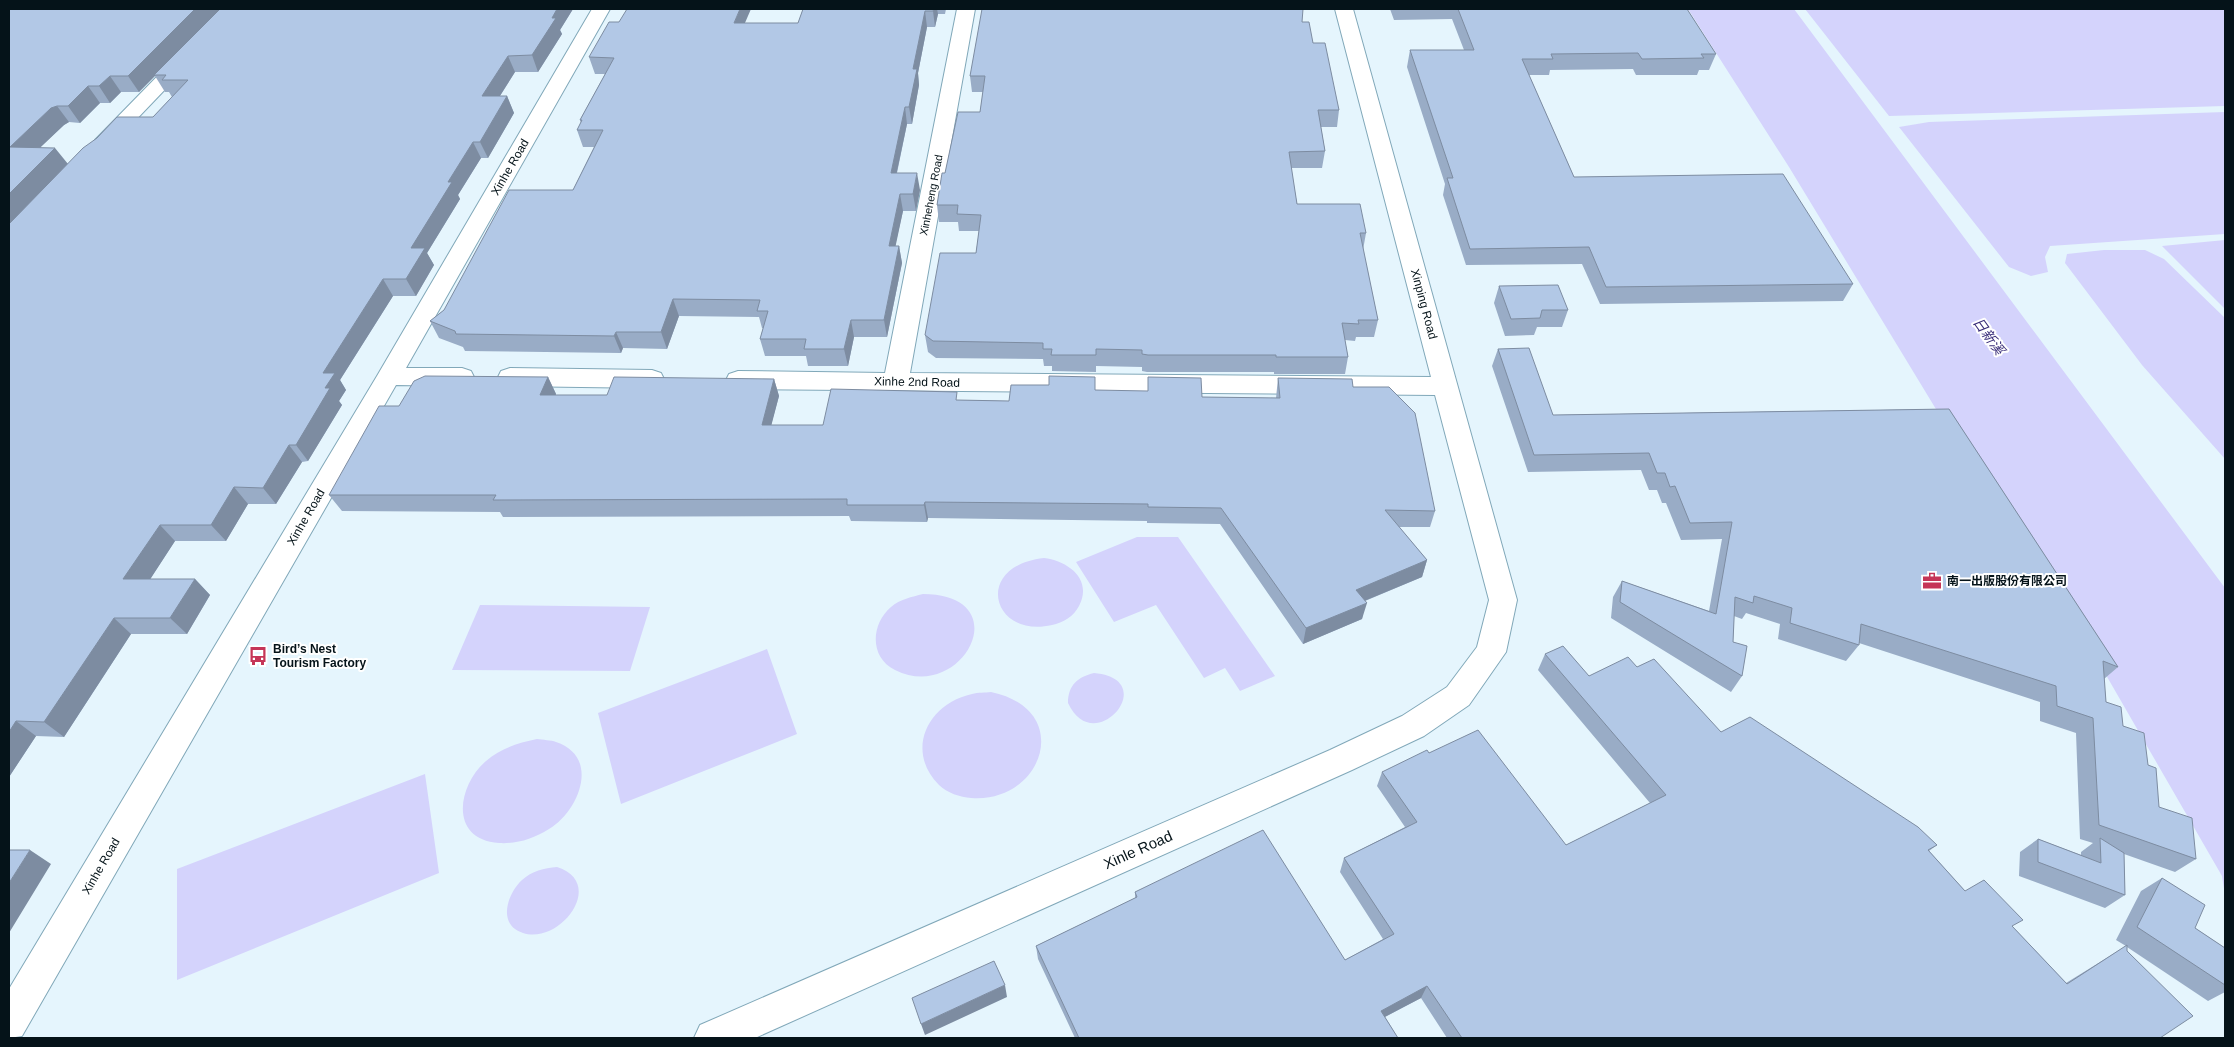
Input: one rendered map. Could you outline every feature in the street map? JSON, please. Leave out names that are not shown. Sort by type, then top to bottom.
[{"type":"street","points":[[90,155],[233,9]]},
{"type":"street","name":"Xinhe Road","points":[[9,1023],[389,376],[601,9]]},
{"type":"street","name":"Xinheheng Road","points":[[896,382],[966,9]]},
{"type":"street","name":"Xinping Road","points":[[1344,9],[1504,600]]},
{"type":"street","points":[[389,376],[677,379]]},
{"type":"street","name":"Xinhe 2nd Road","points":[[717,380],[1446,386]]},
{"type":"street","name":"Xinle Road","points":[[713,1038],[1341,760],[1413,726],[1458,696],[1490,652],[1504,600]]},
{"type":"water","name":"日新溪","points":[[1688,9],[1794,9],[2225,588],[2225,895],[2222,876],[2106,675],[1945,424],[1789,167]]},
{"type":"water","points":[[1805,9],[2225,9],[2225,106],[1889,116]]},
{"type":"water","points":[[2225,112],[2225,234],[2050,246],[2045,257],[2048,272],[2031,276],[2009,267],[1899,127],[1929,122]]},
{"type":"water","points":[[2225,240],[2225,309],[2162,246]]},
{"type":"water","points":[[2104,250],[2145,250],[2164,259],[2225,318],[2225,459],[2142,365],[2065,263],[2067,254]]},
{"type":"water","points":[[1137,537],[1178,537],[1275,676],[1240,691],[1225,668],[1204,678],[1156,605],[1114,622],[1076,562]]},
{"type":"water","points":[[1044,558],[1062,563],[1076,573],[1083,588],[1079,606],[1064,621],[1052,625],[1031,626],[1015,622],[1004,612],[999,600],[999,586],[1006,574],[1021,564]]},
{"type":"water","points":[[923,594],[952,599],[969,611],[974,627],[971,645],[959,661],[941,673],[919,677],[895,670],[887,664],[877,649],[876,640],[880,622],[884,614],[891,607],[902,600]]},
{"type":"water","points":[[480,605],[650,607],[630,671],[452,670]]},
{"type":"water","points":[[767,649],[797,734],[621,804],[598,713]]},
{"type":"water","points":[[1094,673],[1114,678],[1123,688],[1123,700],[1117,712],[1106,720],[1093,723],[1079,718],[1068,703],[1068,697],[1075,683],[1083,677]]},
{"type":"water","points":[[991,692],[1017,702],[1034,717],[1041,735],[1040,754],[1031,772],[1016,786],[996,796],[962,797],[939,785],[929,772],[923,758],[926,730],[933,718],[956,699],[974,693]]},
{"type":"water","points":[[537,739],[556,742],[570,749],[578,759],[581,771],[581,784],[576,798],[560,821],[537,836],[512,843],[483,840],[472,832],[465,822],[463,810],[464,797],[469,784],[476,772],[492,756],[523,742]]},
{"type":"water","points":[[425,774],[439,873],[177,980],[177,869]]},
{"type":"water","points":[[557,867],[571,875],[578,886],[578,898],[573,910],[563,922],[551,930],[537,934],[523,933],[515,929],[507,916],[512,893],[522,880],[534,872]]},
{"type":"building","points":[[9,9],[195,9],[128,76],[110,76],[99,86],[88,86],[68,106],[51,108],[10,147],[55,148],[9,194]]},
{"type":"building","points":[[220,9],[557,9],[552,18],[556,18],[532,55],[508,56],[482,96],[507,96],[480,142],[473,142],[448,182],[452,182],[411,248],[425,248],[406,279],[383,279],[323,373],[335,373],[325,388],[330,388],[296,445],[289,445],[263,488],[234,487],[211,525],[160,525],[123,579],[195,579],[170,618],[114,618],[44,722],[16,721],[9,732],[9,224],[83,148],[97,138],[117,117],[153,117],[188,80],[162,80],[166,75],[154,75]]},
{"type":"building","points":[[627,9],[740,9],[734,23],[798,23],[803,9],[934,9],[933,11],[925,11],[913,69],[917,69],[909,107],[905,107],[891,173],[917,173],[913,194],[900,194],[889,246],[899,246],[884,320],[851,320],[844,349],[804,349],[806,339],[760,339],[768,311],[757,311],[760,300],[673,299],[661,332],[616,332],[614,336],[456,334],[455,331],[430,321],[444,310],[509,190],[573,190],[603,130],[577,130],[582,120],[580,120],[614,58],[589,57],[609,22],[619,22]]},
{"type":"building","points":[[982,9],[1303,9],[1302,22],[1309,22],[1313,43],[1325,43],[1339,110],[1318,110],[1325,151],[1289,152],[1297,204],[1360,204],[1366,233],[1360,233],[1378,320],[1358,320],[1359,324],[1342,323],[1348,357],[1148,355],[1142,354],[1142,350],[1096,349],[1096,355],[1051,355],[1052,349],[1043,349],[1043,343],[933,341],[925,335],[940,253],[976,253],[981,215],[957,214],[958,205],[937,205],[942,173],[945,173],[958,112],[980,112],[985,76],[970,76]]},
{"type":"building","points":[[1458,9],[1687,9],[1716,54],[1701,54],[1704,58],[1642,59],[1638,53],[1551,54],[1553,59],[1522,59],[1574,177],[1783,174],[1853,284],[1606,287],[1589,247],[1470,249],[1447,178],[1453,178],[1410,50],[1474,50]]},
{"type":"building","points":[[1558,285],[1568,310],[1542,310],[1540,318],[1511,319],[1499,286]]},
{"type":"building","name":"南一出版股份有限公司","points":[[1529,348],[1553,415],[1949,409],[2118,667],[2103,661],[2106,702],[2121,707],[2123,726],[2144,733],[2148,765],[2156,768],[2159,807],[2192,818],[2196,859],[2099,825],[2093,718],[2057,706],[2056,686],[1861,624],[1859,645],[1790,623],[1792,608],[1754,596],[1753,603],[1735,597],[1733,642],[1747,646],[1742,676],[1620,602],[1622,581],[1716,614],[1732,522],[1690,523],[1675,486],[1670,487],[1665,473],[1657,473],[1649,453],[1534,455],[1498,349]]},
{"type":"building","points":[[425,376],[548,377],[540,395],[607,395],[614,377],[774,379],[762,425],[823,425],[831,389],[957,392],[956,400],[1009,401],[1011,385],[1049,385],[1049,376],[1095,377],[1095,390],[1148,391],[1148,377],[1201,378],[1202,397],[1280,398],[1278,378],[1352,379],[1353,387],[1389,387],[1415,413],[1435,511],[1385,510],[1427,560],[1356,590],[1367,603],[1306,628],[1221,508],[1148,507],[1148,504],[925,502],[924,505],[847,505],[847,499],[493,500],[496,495],[329,495],[379,406],[399,406],[414,381]]},
{"type":"building","points":[[1563,646],[1589,676],[1628,657],[1637,667],[1654,659],[1721,732],[1750,717],[1918,827],[1937,845],[1928,850],[1965,891],[1984,880],[2023,920],[2012,926],[2067,984],[2127,945],[2127,951],[2193,1016],[2160,1038],[1462,1038],[1427,986],[1381,1011],[1398,1038],[1079,1038],[1036,946],[1137,897],[1135,892],[1263,830],[1345,960],[1394,934],[1344,858],[1417,822],[1382,772],[1427,750],[1429,753],[1478,730],[1566,845],[1666,795],[1545,654]]},
{"type":"building","points":[[2100,838],[2124,853],[2125,895],[2038,862],[2038,839],[2101,863]]},
{"type":"building","points":[[9,850],[30,850],[9,883]]},
{"type":"building","points":[[2162,878],[2205,905],[2195,928],[2225,948],[2225,985],[2137,927]]},
{"type":"building","points":[[994,961],[1005,985],[921,1024],[912,998]]},
{"type":"place","name":"南一出版股份有限公司","points":[[1932,581]]},
{"type":"place","name":"Bird’s Nest Tourism Factory","points":[[258,656]]}]
